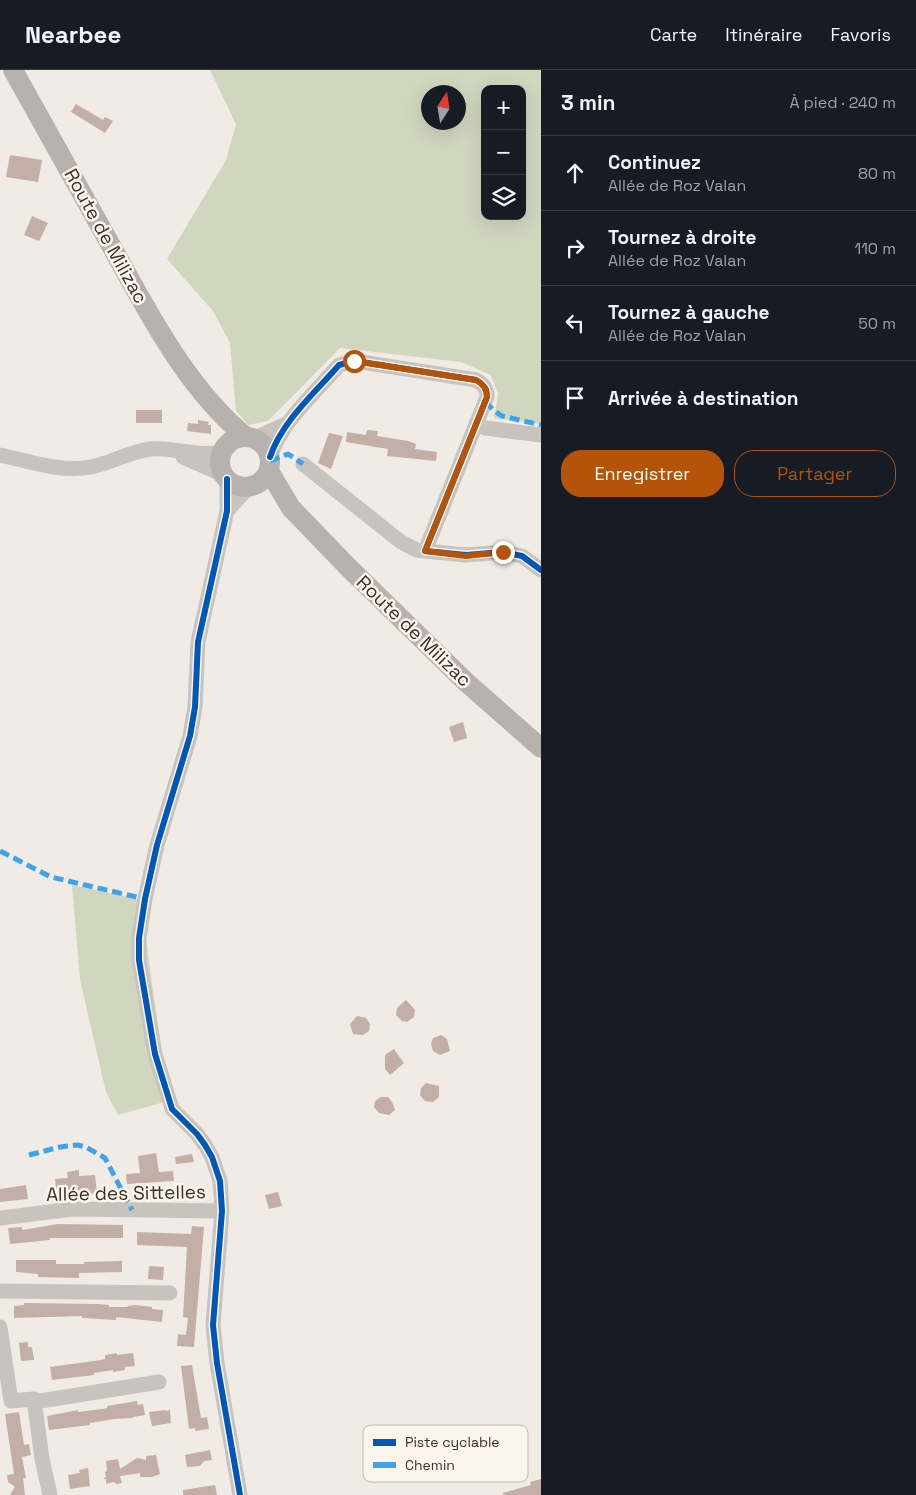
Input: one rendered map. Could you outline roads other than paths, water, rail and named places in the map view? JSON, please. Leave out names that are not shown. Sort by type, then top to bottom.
[{"type":"main road","name":"Route de Milizac","points":[[12,70],[162,335],[206,397],[232,425],[250,438]]},
{"type":"main road","name":"Route de Milizac","points":[[206,397],[220,428],[223,449]]},
{"type":"main road","points":[[250,438],[264,446],[261,475],[234,485],[225,477],[220,463],[223,449],[232,440],[250,438]]},
{"type":"main road","name":"Route de Milizac","points":[[261,475],[410,629],[466,682],[541,748]]},
{"type":"street","points":[[227,511],[261,475],[275,442],[288,423],[339,365],[354,361],[476,380],[483,384],[487,391],[487,397],[425,551]]},
{"type":"street","points":[[250,438],[288,423]]},
{"type":"street","points":[[476,423],[484,428],[541,435]]},
{"type":"street","points":[[0,455],[67,468],[91,467],[152,449],[200,454],[223,449]]},
{"type":"street","points":[[168,451],[225,477],[227,511],[198,642],[195,707],[190,736],[158,845],[145,899],[139,960],[156,1054],[172,1110],[197,1134],[212,1157],[220,1181],[222,1211],[213,1325],[218,1371],[240,1495]]},
{"type":"street","points":[[303,464],[401,542],[416,550],[466,556],[503,552],[522,556],[541,570]]},
{"type":"street","name":"Allée des Sittelles","points":[[0,1218],[73,1209],[222,1211]]},
{"type":"street","points":[[0,1291],[170,1293]]},
{"type":"street","points":[[0,1327],[5,1393],[11,1401],[34,1399],[42,1458],[50,1495]]},
{"type":"street","points":[[34,1402],[160,1382]]}]
